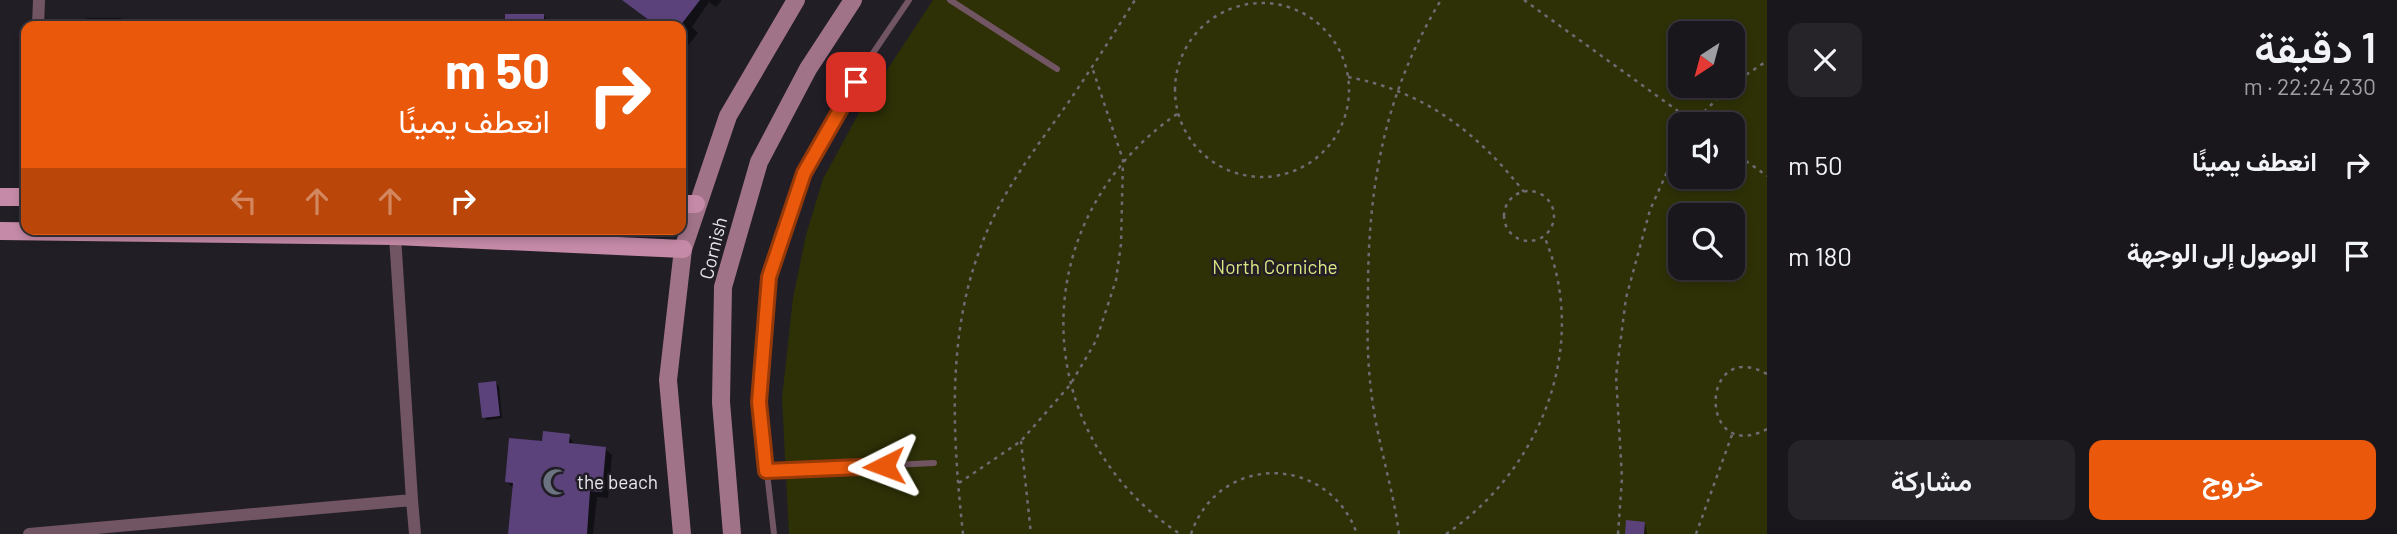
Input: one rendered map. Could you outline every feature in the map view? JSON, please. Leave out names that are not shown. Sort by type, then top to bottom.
[{"type":"main road","name":"Cornish","points":[[686,222],[688,204],[728,116],[796,0]]},
{"type":"main road","name":"Cornish","points":[[732,534],[721,402],[723,287],[759,162],[808,69],[853,0]]},
{"type":"main road","points":[[0,197],[21,197]]},
{"type":"main road","points":[[0,231],[21,231]]},
{"type":"main road","points":[[316,235],[683,249]]},
{"type":"main road","name":"Cornish","points":[[682,534],[668,380],[685,235]]},
{"type":"street","points":[[38,21],[39,0]]},
{"type":"street","points":[[395,236],[415,534]]},
{"type":"street","points":[[29,534],[412,500]]},
{"type":"lane","points":[[774,534],[759,402],[769,277],[804,173],[869,59],[909,0]]},
{"type":"lane","points":[[950,0],[1057,69]]},
{"type":"lane","points":[[766,471],[934,463]]},
{"type":"path","points":[[963,534],[958,484],[956,367],[967,289],[980,247],[1015,178],[1093,67],[1135,0]]},
{"type":"path","points":[[1399,534],[1372,400],[1366,258],[1382,141],[1414,47],[1441,0]]},
{"type":"path","points":[[1524,0],[1677,112]]},
{"type":"path","points":[[1272,3],[1301,12],[1314,20],[1336,43],[1348,78],[1347,111],[1332,144],[1315,160],[1282,175],[1247,175],[1214,162],[1192,141],[1177,114],[1178,67],[1191,39],[1213,18],[1241,5],[1272,3]]},
{"type":"path","points":[[1745,76],[1767,61]]},
{"type":"path","points":[[958,484],[1021,441],[1070,385],[1096,341],[1116,280],[1121,244],[1123,160],[1093,67]]},
{"type":"path","points":[[1348,78],[1399,91],[1445,114],[1473,135],[1498,159],[1524,192]]},
{"type":"path","points":[[1705,112],[1718,98]]},
{"type":"path","points":[[1177,114],[1149,134],[1123,160],[1086,216],[1069,265],[1062,325],[1070,385],[1088,433],[1106,463],[1140,503],[1180,534]]},
{"type":"path","points":[[1745,160],[1767,176]]},
{"type":"path","points":[[1618,534],[1622,478],[1616,376],[1626,298],[1650,210],[1668,170]]},
{"type":"path","points":[[1524,192],[1541,195],[1553,209],[1553,221],[1544,236],[1533,240],[1522,239],[1512,233],[1506,223],[1505,212],[1509,201],[1524,192]]},
{"type":"path","points":[[1446,534],[1473,515],[1508,478],[1528,449],[1549,402],[1560,351],[1561,317],[1556,274],[1544,236]]},
{"type":"path","points":[[1767,373],[1745,368],[1724,376],[1718,385],[1714,407],[1724,426],[1733,432],[1755,435],[1767,429]]},
{"type":"path","points":[[1696,534],[1733,432]]},
{"type":"path","points":[[1021,441],[1031,534]]},
{"type":"path","points":[[1191,534],[1203,509],[1221,491],[1243,478],[1276,473],[1301,477],[1324,488],[1342,505],[1357,534]]},
{"type":"green space","name":"North Corniche","points":[[933,0],[1767,0],[1767,534],[789,534],[782,398],[793,298],[806,235],[823,179],[860,111]]},
{"type":"building","points":[[622,0],[700,0],[684,21],[650,21]]},
{"type":"building","points":[[505,14],[544,14],[544,21],[505,21]]},
{"type":"building","points":[[496,381],[500,416],[482,418],[478,383]]},
{"type":"building","name":"the beach","points":[[543,431],[570,434],[569,443],[606,447],[602,492],[590,491],[587,534],[508,534],[513,483],[505,482],[509,438],[542,441]]},
{"type":"building","points":[[1626,520],[1645,522],[1644,534],[1625,534]]},
{"type":"place","name":"the beach","points":[[556,482]]},
{"type":"route","points":[[856,82],[804,173],[769,277],[759,402],[766,471],[884,466]]}]
